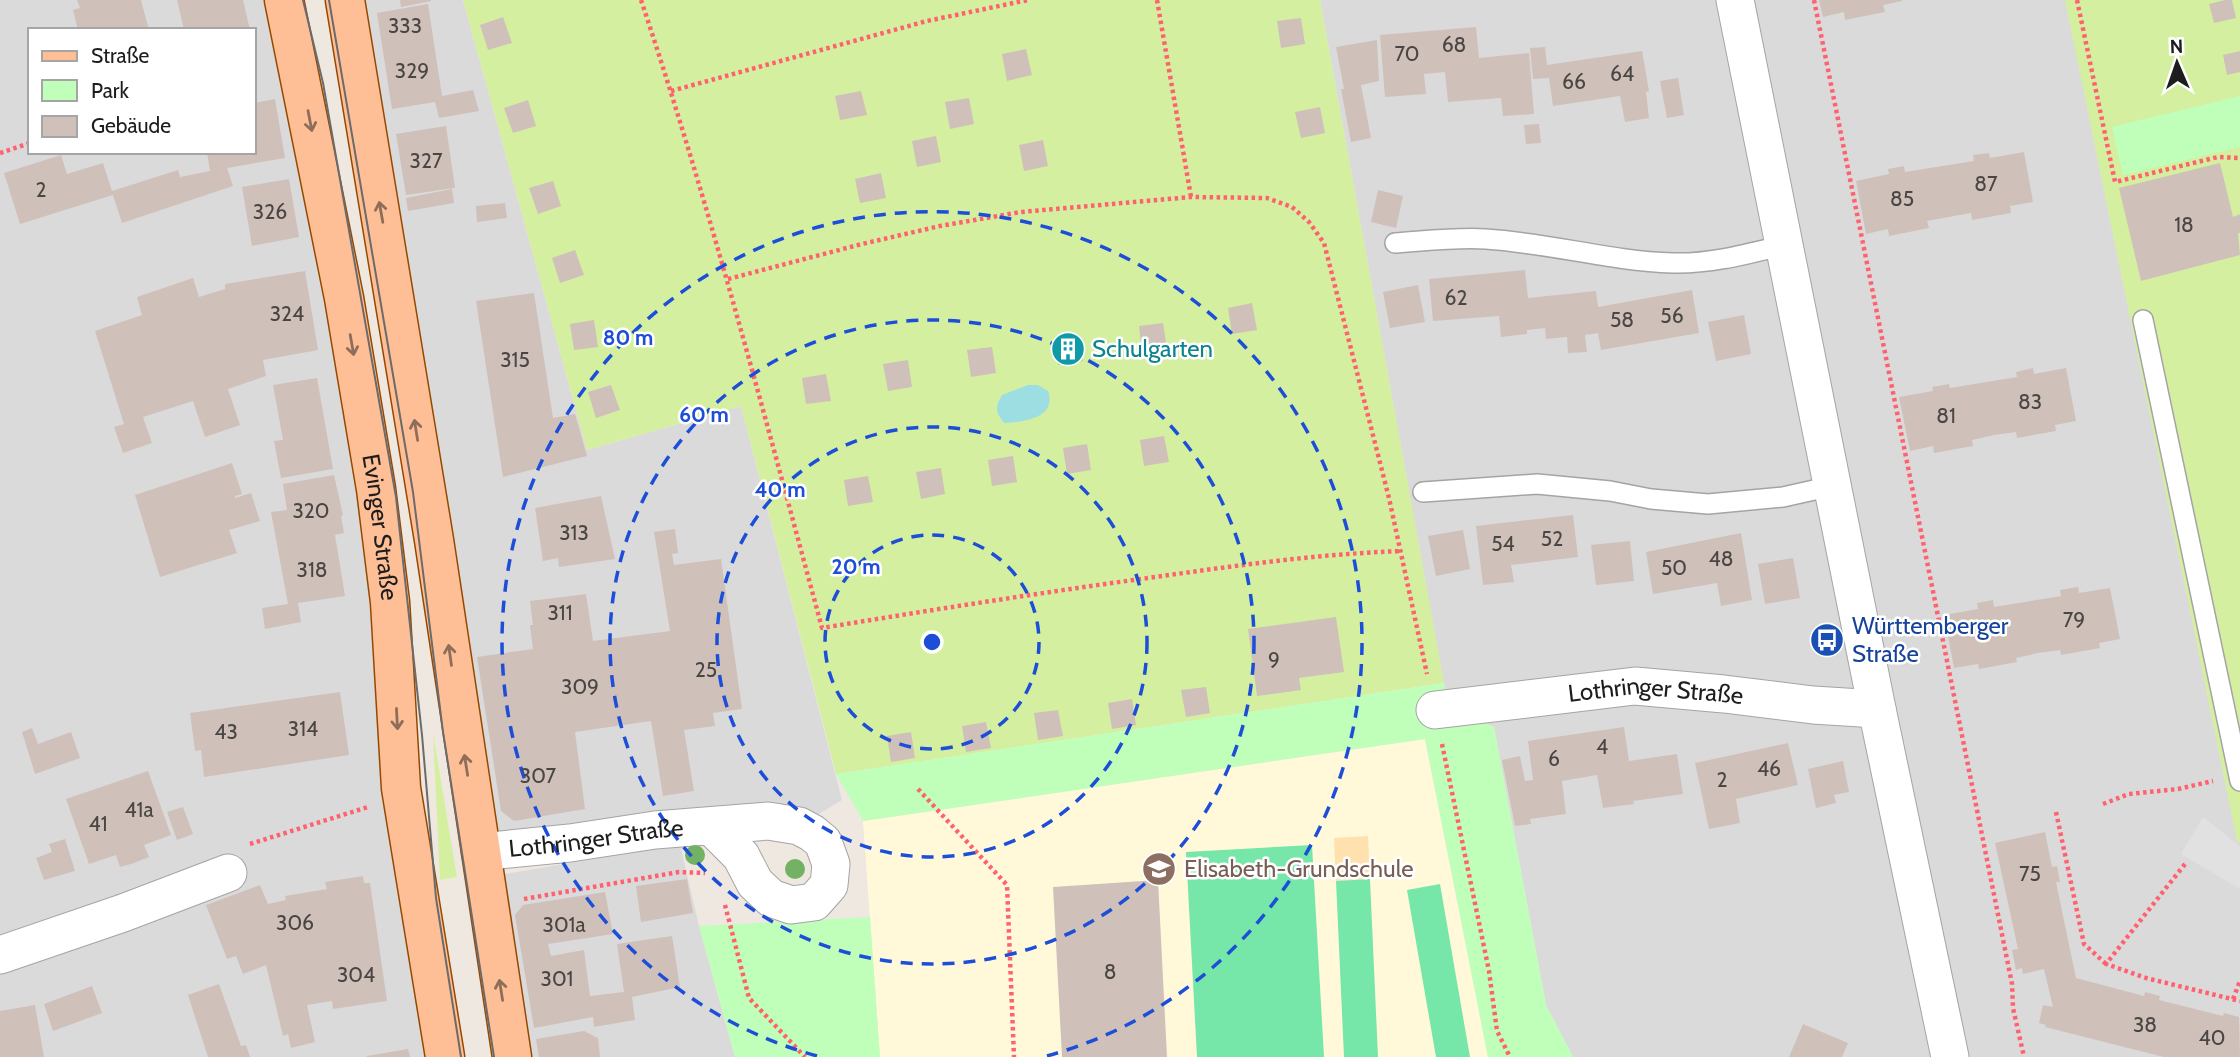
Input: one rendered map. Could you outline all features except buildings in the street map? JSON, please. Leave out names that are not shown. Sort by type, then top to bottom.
[{"type":"main road","name":"Evinger Straße","points":[[284,0],[344,298],[376,489],[390,602],[401,788],[445,1057]]},
{"type":"main road","name":"Evinger Straße","points":[[345,0],[432,526],[512,1057]]},
{"type":"street","points":[[1735,0],[1877,709],[1950,1057]]},
{"type":"street","name":"Lothringer Straße","points":[[1435,710],[1635,687],[1877,709]]},
{"type":"street","name":"Lothringer Straße","points":[[480,852],[570,843],[655,830],[712,827]]},
{"type":"street","points":[[0,955],[123,913],[228,873]]},
{"type":"lane","points":[[1395,243],[1484,239],[1674,263],[1721,260],[1784,245]]},
{"type":"lane","points":[[2143,320],[2239,781]]},
{"type":"lane","points":[[1423,492],[1537,484],[1709,504],[1783,496],[1832,486]]},
{"type":"path","points":[[641,0],[728,279],[822,628],[1008,598],[1276,560],[1338,553],[1402,551]]},
{"type":"path","points":[[671,91],[927,20],[1028,0]]},
{"type":"path","points":[[1157,0],[1191,197]]},
{"type":"path","points":[[1814,0],[1923,550],[1981,825],[2024,1057]]},
{"type":"path","points":[[2077,0],[2115,182],[2218,157],[2240,158]]},
{"type":"path","points":[[0,153],[28,144]]},
{"type":"path","points":[[728,279],[940,226],[1105,203],[1191,197],[1267,198],[1292,207],[1309,222],[1324,243],[1402,551],[1489,971],[1497,1031],[1510,1057]]},
{"type":"path","points":[[2102,804],[2129,794],[2178,789],[2209,781],[2239,781]]},
{"type":"path","points":[[918,789],[1007,886],[1014,1057]]},
{"type":"path","points":[[228,873],[251,843],[371,807]]},
{"type":"path","points":[[2056,812],[2084,944],[2106,964],[2146,978],[2240,1000]]},
{"type":"path","points":[[2106,964],[2185,864]]},
{"type":"path","points":[[519,900],[679,872],[705,873],[712,877]]},
{"type":"path","points":[[722,894],[749,998],[805,1057]]},
{"type":"path","points":[[2233,999],[2240,981]]},
{"type":"shaded area","points":[[0,0],[284,0],[445,1057],[0,1057]]},
{"type":"shaded area","points":[[345,0],[463,0],[587,450],[741,406],[842,800],[799,826],[480,852]]},
{"type":"shaded area","points":[[1320,0],[2240,0],[2240,1057],[1573,1057],[1546,1005],[1494,727],[1448,708]]},
{"type":"shaded area","name":"Elisabeth-Grundschule","points":[[1425,739],[1488,1057],[880,1057],[863,821]]},
{"type":"shaded area","points":[[2203,817],[2240,846],[2240,889],[2181,854]]},
{"type":"shaded area","points":[[680,844],[699,926],[735,1057],[520,1057],[493,876]]},
{"type":"green space","points":[[463,0],[1320,0],[1444,683],[836,774],[741,406],[587,450]]},
{"type":"green space","points":[[2065,0],[2240,0],[2240,843],[2237,841]]},
{"type":"green space","points":[[2240,96],[2240,147],[2123,175],[2112,127]]},
{"type":"green space","points":[[1444,683],[1448,708],[1494,727],[1546,1005],[1573,1057],[1488,1057],[1425,739],[863,821],[836,774]]},
{"type":"green space","points":[[433,733],[457,877],[440,880]]},
{"type":"green space","points":[[1312,845],[1324,1057],[1197,1057],[1186,852]]},
{"type":"green space","points":[[1370,879],[1378,1057],[1344,1057],[1336,881]]},
{"type":"green space","points":[[1440,884],[1470,1057],[1436,1057],[1407,890]]},
{"type":"green space","points":[[870,917],[880,1057],[735,1057],[699,926]]},
{"type":"sand","points":[[1368,836],[1370,879],[1336,881],[1334,838]]},
{"type":"water","points":[[1028,385],[1038,385],[1048,391],[1048,407],[1043,413],[1029,420],[1004,423],[997,409],[1002,395]]},
{"type":"tram line","points":[[303,0],[323,83],[396,497],[422,735],[436,898],[461,1057]]},
{"type":"tram line","points":[[329,0],[413,492],[443,732],[494,1057]]},
{"type":"place","name":"Schulgarten","points":[[1068,349]]},
{"type":"place","name":"Württemberger Straße","points":[[1827,640]]},
{"type":"place","name":"Elisabeth-Grundschule","points":[[1159,869]]}]
